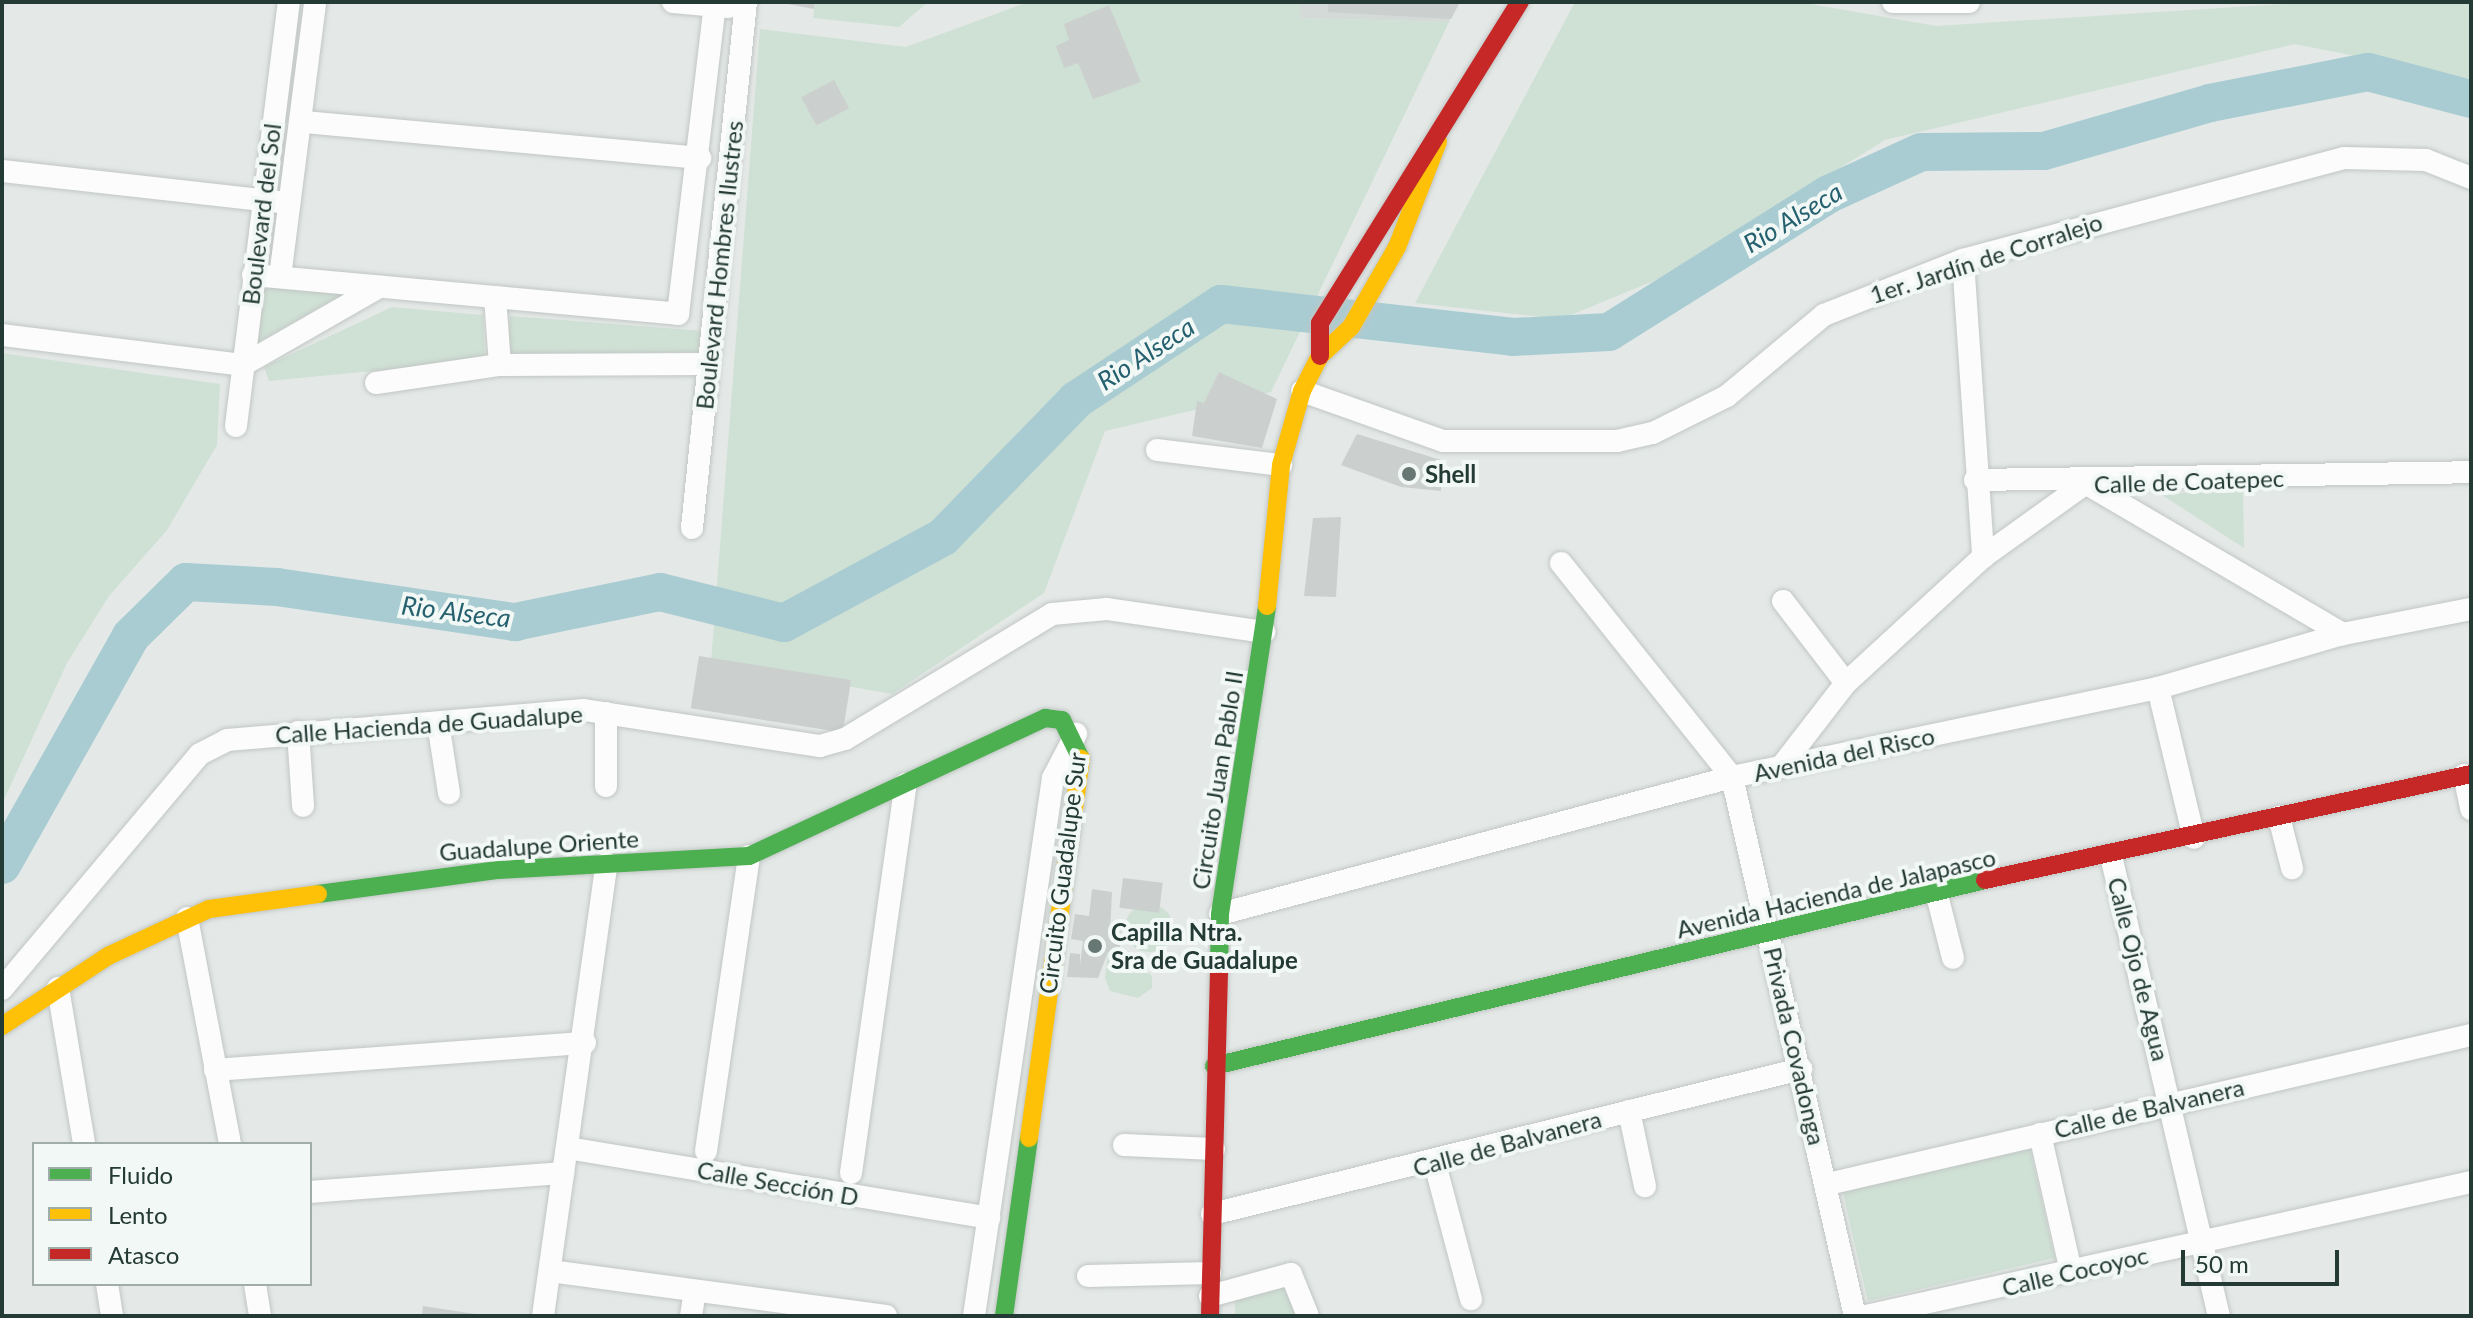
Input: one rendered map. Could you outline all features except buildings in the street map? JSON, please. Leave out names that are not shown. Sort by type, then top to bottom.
[{"type":"street","name":"Boulevard del Sol","points":[[236,426],[261,199],[289,2]]},
{"type":"street","name":"Boulevard del Sol","points":[[280,277],[289,203],[304,122],[315,2]]},
{"type":"street","points":[[673,2],[746,6]]},
{"type":"street","name":"Circuito Juan Pablo II","points":[[1210,1306],[1220,914],[1264,632],[1281,465],[1302,391],[1320,356],[1351,327],[1397,247],[1438,142],[1520,2]]},
{"type":"street","points":[[1893,2],[1960,3]]},
{"type":"street","name":"Boulevard Hombres Ilustres","points":[[495,297],[678,314],[700,158],[715,4]]},
{"type":"street","name":"Boulevard Hombres Ilustres","points":[[692,528],[746,6]]},
{"type":"street","points":[[304,122],[700,158]]},
{"type":"street","name":"Circuito Juan Pablo II","points":[[1320,356],[1320,323],[1405,178],[1438,142]]},
{"type":"street","name":"1er. Jardín de Corralejo","points":[[1302,391],[1443,441],[1617,441],[1653,433],[1727,396],[1824,315],[1963,260],[2344,158],[2426,160],[2471,178]]},
{"type":"street","points":[[2,171],[289,203]]},
{"type":"street","points":[[1963,260],[1975,480],[1983,557]]},
{"type":"street","points":[[253,275],[495,297],[500,365]]},
{"type":"street","points":[[2,335],[243,365],[379,287]]},
{"type":"street","points":[[376,383],[500,365],[709,364]]},
{"type":"street","points":[[1157,450],[1281,465]]},
{"type":"street","name":"Calle de Coatepec","points":[[1781,767],[1846,683],[1983,557],[2086,483],[2471,472]]},
{"type":"street","points":[[1975,480],[2086,483],[2343,634]]},
{"type":"street","points":[[1561,563],[1732,777]]},
{"type":"street","points":[[1783,601],[1846,683]]},
{"type":"street","name":"Calle Hacienda de Guadalupe","points":[[2,989],[200,754],[227,740],[298,732],[606,713],[833,745],[1052,614],[1107,609],[1264,632]]},
{"type":"street","name":"Avenida del Risco","points":[[1220,914],[1732,777],[2158,688],[2343,634],[2471,609]]},
{"type":"street","points":[[2158,688],[2194,838]]},
{"type":"street","points":[[606,713],[606,786]]},
{"type":"street","name":"Guadalupe Oriente","points":[[2,1026],[58,988],[187,918],[309,891],[607,863],[749,856],[1045,718],[1062,720],[1076,734]]},
{"type":"street","points":[[438,723],[449,793]]},
{"type":"street","points":[[298,732],[303,806]]},
{"type":"street","name":"Circuito Guadalupe Sur","points":[[974,1316],[1053,778],[1076,734]]},
{"type":"street","name":"Circuito Guadalupe Sur","points":[[1004,1316],[1082,754],[1076,734]]},
{"type":"street","points":[[2468,775],[2471,809]]},
{"type":"street","name":"Avenida Hacienda de Jalapasco","points":[[1214,1066],[1936,891],[2194,838],[2468,775]]},
{"type":"street","name":"Privada Covadonga","points":[[1732,777],[1828,1184],[1855,1316]]},
{"type":"street","name":"Calle Sección D","points":[[851,1173],[906,784]]},
{"type":"street","points":[[2279,817],[2292,868]]},
{"type":"street","name":"Calle Sección D","points":[[706,1151],[749,856]]},
{"type":"street","name":"Calle Ojo de Agua","points":[[2111,856],[2172,1102],[2219,1316]]},
{"type":"street","points":[[543,1316],[585,1043],[607,863]]},
{"type":"street","points":[[1936,891],[1953,958]]},
{"type":"street","points":[[187,918],[230,1142]]},
{"type":"street","points":[[58,988],[84,1142]]},
{"type":"street","name":"Calle de Balvanera","points":[[1828,1184],[2471,1035]]},
{"type":"street","points":[[215,1070],[585,1043]]},
{"type":"street","points":[[1011,1069],[1038,1071]]},
{"type":"street","name":"Calle de Balvanera","points":[[1212,1214],[1435,1164],[1629,1111],[1801,1069]]},
{"type":"street","points":[[1629,1111],[1645,1186]]},
{"type":"street","points":[[2040,1134],[2071,1272]]},
{"type":"street","points":[[1124,1145],[1214,1149]]},
{"type":"street","name":"Calle Sección D","points":[[567,1148],[989,1218]]},
{"type":"street","points":[[1435,1164],[1471,1299]]},
{"type":"street","points":[[312,1192],[563,1173]]},
{"type":"street","name":"Calle Cocoyoc","points":[[1866,1316],[2471,1182]]},
{"type":"street","points":[[550,1271],[836,1313],[886,1316]]},
{"type":"street","points":[[1088,1276],[1210,1273]]},
{"type":"street","points":[[1210,1306],[1291,1274],[1308,1316]]},
{"type":"street","points":[[107,1286],[112,1316]]},
{"type":"street","points":[[255,1286],[260,1316]]},
{"type":"street","points":[[691,1316],[695,1292]]},
{"type":"shaded area","points":[[1300,2],[1458,2],[1449,22],[1300,18]]},
{"type":"green space","points":[[815,2],[928,2],[899,27],[813,18]]},
{"type":"green space","points":[[1028,2],[1300,2],[1300,18],[1449,22],[1271,392],[1105,431],[1044,593],[892,694],[711,662],[760,29],[906,47]]},
{"type":"green space","points":[[1575,2],[1799,2],[1936,26],[2314,2],[2471,2],[2471,79],[2295,44],[1885,140],[1668,275],[1561,319],[1415,303]]},
{"type":"green space","points":[[263,287],[347,292],[258,342]]},
{"type":"green space","points":[[392,307],[483,315],[485,360],[269,381],[264,367]]},
{"type":"green space","points":[[510,316],[703,331],[700,352],[508,354]]},
{"type":"green space","points":[[2,353],[220,384],[217,445],[167,530],[109,596],[67,663],[2,804]]},
{"type":"green space","points":[[2243,488],[2244,548],[2162,495]]},
{"type":"green space","points":[[1149,904],[1166,911],[1173,928],[1166,945],[1149,952],[1132,945],[1125,928],[1132,911]]},
{"type":"green space","points":[[1112,921],[1123,922],[1117,961],[1132,957],[1152,976],[1152,988],[1138,998],[1110,991],[1105,978]]},
{"type":"green space","points":[[2028,1141],[2055,1258],[1868,1301],[1841,1184]]},
{"type":"green space","points":[[1295,1279],[1304,1316],[1235,1316],[1235,1293]]},
{"type":"waterway","name":"Rio Alseca","points":[[2,865],[131,636],[186,582],[277,587],[515,622],[660,592],[784,623],[943,537],[1076,400],[1221,304],[1513,337],[1609,332],[1829,194],[1921,152],[2044,151],[2210,103],[2368,72],[2471,99]]},
{"type":"traffic: fast","points":[[1219,971],[1220,914],[1267,606]]},
{"type":"traffic: fast","points":[[318,894],[498,870],[749,856],[1045,718],[1062,720],[1081,759]]},
{"type":"traffic: fast","points":[[1214,1066],[1985,880]]},
{"type":"traffic: fast","points":[[1004,1316],[1029,1138]]},
{"type":"traffic: slow","points":[[1267,606],[1281,465],[1302,391],[1320,356],[1351,327],[1397,247],[1438,142]]},
{"type":"traffic: slow","points":[[1029,1138],[1081,759]]},
{"type":"traffic: slow","points":[[2,1026],[108,956],[209,909],[318,894]]},
{"type":"traffic: jam","points":[[1320,356],[1320,323],[1520,2]]},
{"type":"traffic: jam","points":[[1985,880],[2471,774]]},
{"type":"traffic: jam","points":[[1210,1316],[1219,971]]},
{"type":"place","name":"Shell","points":[[1409,474]]},
{"type":"place","name":"Capilla Ntra. Sra de Guadalupe","points":[[1095,946]]}]
